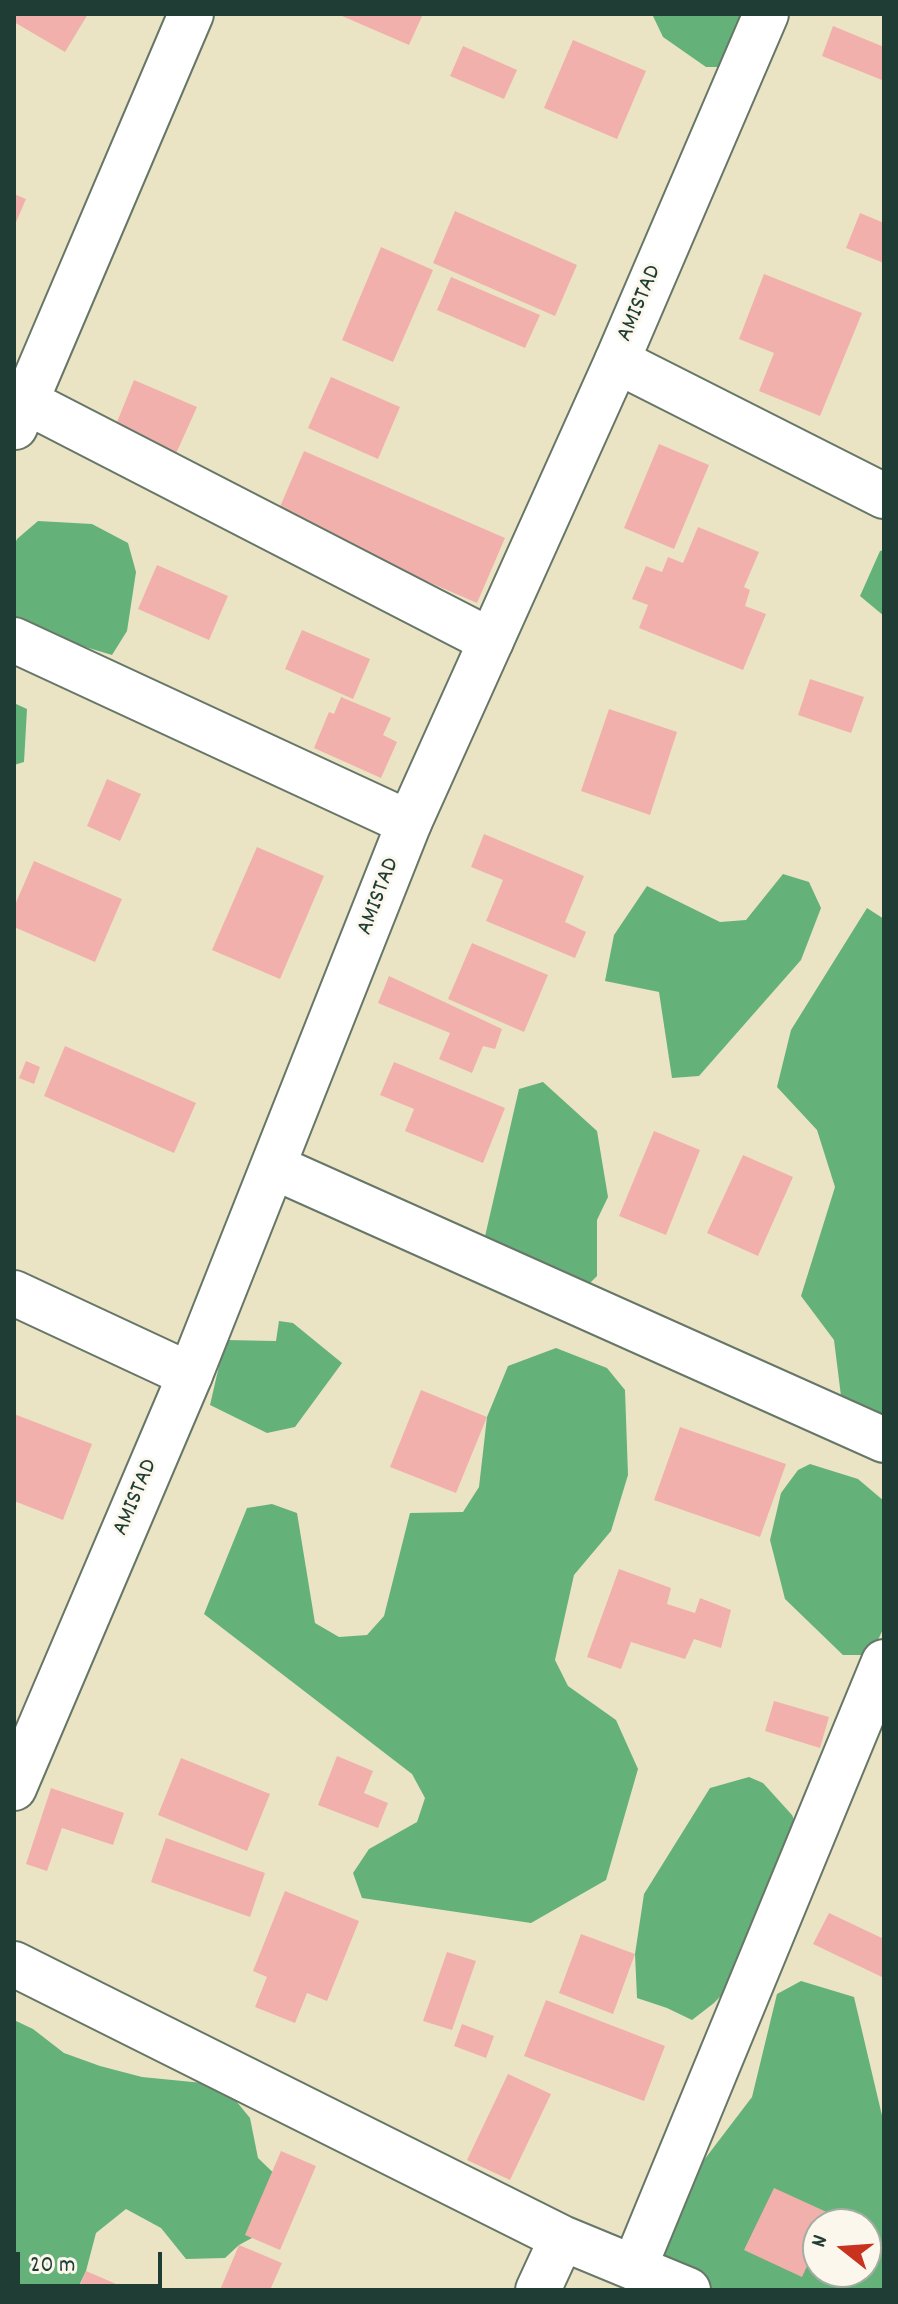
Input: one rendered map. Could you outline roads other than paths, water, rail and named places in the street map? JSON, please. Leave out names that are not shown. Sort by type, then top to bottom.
[{"type":"street","points":[[191,14],[20,416],[491,641]]},
{"type":"street","name":"AMISTAD","points":[[14,1788],[190,1375],[409,823],[617,361],[766,14]]},
{"type":"street","points":[[617,361],[884,496]]},
{"type":"street","points":[[14,640],[409,823]]},
{"type":"street","points":[[274,1167],[884,1440]]},
{"type":"street","points":[[14,1293],[190,1375]]},
{"type":"street","points":[[634,2268],[884,1662]]},
{"type":"street","points":[[14,1964],[562,2238],[688,2290]]},
{"type":"street","points":[[538,2290],[562,2238]]}]
